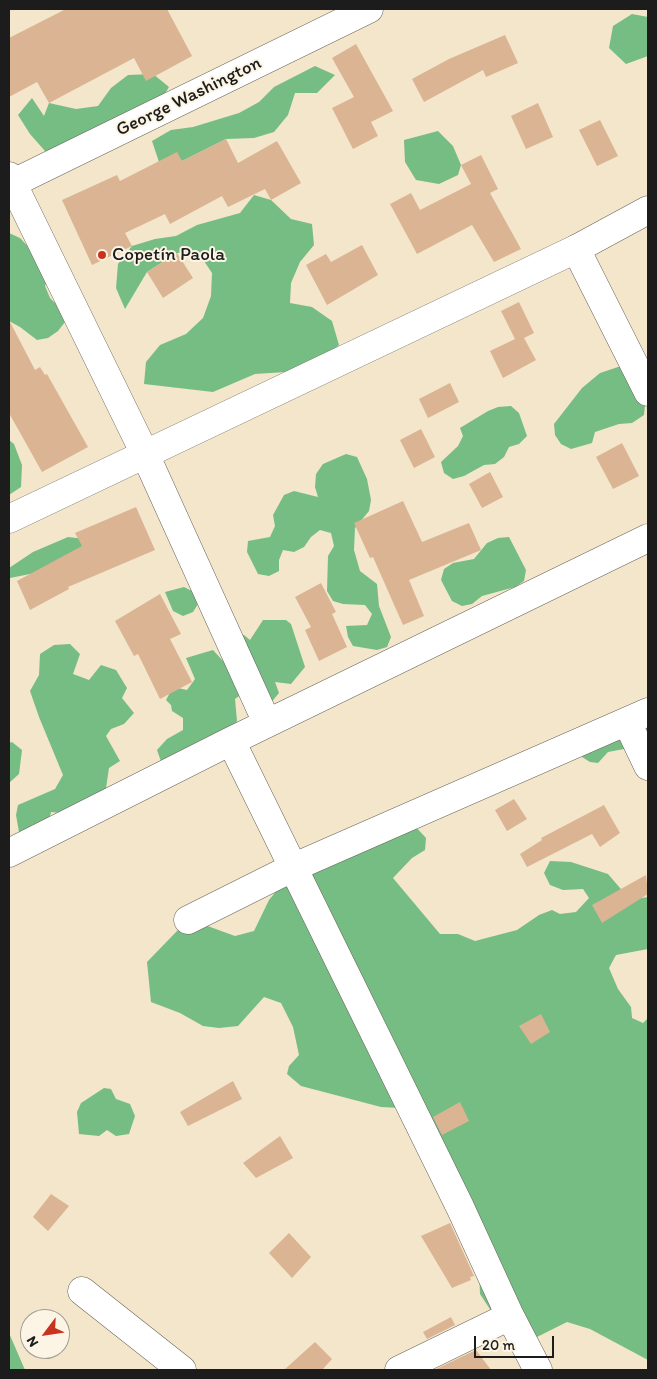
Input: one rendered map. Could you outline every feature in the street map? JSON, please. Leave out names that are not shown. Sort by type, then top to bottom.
[{"type":"street","name":"George Washington","points":[[10,181],[369,9]]},
{"type":"street","points":[[10,181],[145,454],[267,723]]},
{"type":"street","points":[[9,520],[576,250],[648,210]]},
{"type":"street","points":[[576,250],[648,392]]},
{"type":"street","points":[[9,853],[230,741],[648,538]]},
{"type":"street","points":[[188,920],[292,868],[638,717],[648,766]]},
{"type":"street","points":[[230,741],[460,1207],[510,1316],[538,1370]]},
{"type":"street","points":[[82,1291],[182,1370]]},
{"type":"street","points":[[399,1370],[510,1316]]},
{"type":"green space","points":[[632,14],[648,17],[648,56],[626,64],[609,48],[613,26]]},
{"type":"green space","points":[[315,66],[335,75],[317,93],[295,93],[288,115],[274,132],[254,138],[226,139],[180,162],[159,162],[152,141],[171,130],[193,127],[239,113],[259,102],[274,87]]},
{"type":"green space","points":[[153,74],[169,87],[158,105],[67,158],[45,151],[30,134],[18,115],[32,98],[44,116],[49,103],[76,109],[98,106],[111,88],[128,75]]},
{"type":"green space","points":[[438,131],[453,146],[461,165],[458,175],[439,184],[416,180],[405,162],[404,140]]},
{"type":"green space","points":[[254,195],[271,200],[291,219],[312,224],[314,245],[300,262],[291,283],[290,303],[312,307],[332,321],[339,345],[322,360],[301,371],[255,374],[213,392],[144,384],[146,362],[160,345],[186,334],[203,318],[211,296],[212,273],[198,252],[177,253],[147,272],[125,309],[116,288],[118,264],[132,246],[155,239],[176,236],[197,225],[240,213]]},
{"type":"green space","points":[[9,233],[20,238],[36,255],[49,275],[45,286],[50,298],[58,306],[69,309],[65,322],[58,331],[48,338],[37,340],[9,321]]},
{"type":"green space","points":[[630,363],[645,405],[644,415],[632,423],[619,424],[595,432],[592,443],[571,449],[561,444],[555,435],[554,424],[582,388],[600,373]]},
{"type":"green space","points":[[511,406],[519,413],[527,436],[519,444],[509,447],[504,457],[495,464],[484,465],[464,476],[453,479],[444,473],[441,462],[458,446],[463,436],[460,428],[488,411],[498,407]]},
{"type":"green space","points":[[9,440],[14,444],[22,465],[21,487],[9,495]]},
{"type":"green space","points":[[346,454],[357,457],[367,479],[371,500],[369,511],[355,528],[354,550],[360,571],[377,584],[379,606],[391,637],[387,647],[377,650],[353,646],[348,637],[346,626],[367,625],[372,614],[365,605],[343,604],[333,601],[327,591],[328,556],[334,546],[331,533],[320,530],[311,537],[304,547],[294,552],[283,550],[279,560],[279,571],[269,576],[258,574],[247,552],[248,541],[270,537],[275,526],[273,515],[284,495],[294,491],[318,497],[315,487],[316,474],[323,464]]},
{"type":"green space","points":[[68,537],[85,539],[92,546],[40,572],[10,578],[9,568],[33,552]]},
{"type":"green space","points":[[509,537],[526,570],[524,581],[515,587],[482,596],[472,604],[462,606],[452,601],[441,580],[444,569],[453,563],[474,559],[487,543],[498,538]]},
{"type":"green space","points":[[184,587],[192,591],[198,604],[193,612],[183,616],[173,611],[165,592]]},
{"type":"green space","points":[[263,620],[286,620],[291,624],[305,667],[291,684],[275,682],[279,693],[269,705],[242,694],[235,699],[237,721],[231,732],[163,767],[157,750],[167,739],[183,730],[183,718],[172,711],[171,705],[166,700],[173,687],[187,690],[195,679],[186,658],[213,650],[223,661],[235,636],[244,635],[250,640]]},
{"type":"green space","points":[[70,644],[80,654],[73,674],[89,680],[101,665],[116,670],[127,688],[122,698],[134,713],[124,724],[111,729],[106,736],[120,761],[109,768],[105,795],[61,813],[51,812],[49,821],[25,836],[19,832],[16,815],[18,805],[55,789],[63,775],[30,691],[39,675],[40,654],[54,645]]},
{"type":"green space","points":[[642,725],[648,728],[648,759],[628,753],[624,749],[608,752],[598,763],[590,762],[582,757],[586,749]]},
{"type":"green space","points":[[12,742],[22,750],[19,774],[9,783],[9,743]]},
{"type":"green space","points":[[413,824],[426,838],[425,850],[412,858],[393,878],[440,934],[458,934],[475,941],[517,930],[539,915],[552,910],[560,914],[576,912],[589,898],[583,889],[563,890],[550,885],[544,873],[550,861],[571,862],[608,874],[626,895],[636,899],[648,897],[648,949],[616,955],[609,968],[618,989],[631,1007],[632,1018],[643,1023],[648,1018],[648,1360],[590,1329],[567,1322],[535,1338],[495,1317],[480,1294],[479,1270],[401,1108],[381,1107],[301,1086],[287,1074],[289,1066],[299,1055],[293,1027],[281,1003],[264,997],[238,1026],[219,1028],[203,1026],[180,1013],[151,1002],[147,962],[178,930],[202,924],[235,936],[254,931],[269,900],[287,878]]},
{"type":"green space","points":[[104,1088],[111,1089],[116,1099],[130,1104],[135,1116],[129,1134],[116,1136],[107,1130],[99,1136],[79,1134],[77,1112],[81,1103]]},
{"type":"green space","points":[[9,1333],[25,1370],[9,1370]]},
{"type":"building","points":[[66,9],[167,9],[192,56],[146,81],[134,58],[49,103],[37,82],[9,97],[9,38]]},
{"type":"building","points":[[505,35],[518,63],[486,77],[483,70],[424,102],[412,79],[449,59]]},
{"type":"building","points":[[356,44],[393,111],[371,122],[378,136],[353,149],[332,108],[354,97],[332,58]]},
{"type":"building","points":[[538,103],[553,137],[526,149],[511,116]]},
{"type":"building","points":[[600,120],[618,156],[597,166],[579,130]]},
{"type":"building","points":[[226,139],[238,163],[277,141],[301,183],[271,200],[265,189],[228,207],[222,196],[170,224],[165,214],[125,233],[132,246],[92,265],[62,200],[117,175],[120,181],[177,152],[182,161]]},
{"type":"building","points":[[481,155],[498,189],[490,193],[521,249],[494,262],[472,225],[417,254],[390,204],[411,193],[420,210],[471,184],[461,165]]},
{"type":"building","points":[[362,245],[378,275],[327,305],[306,265],[326,254],[331,262]]},
{"type":"building","points":[[177,253],[193,278],[163,298],[147,272]]},
{"type":"building","points":[[519,302],[534,333],[524,338],[536,360],[503,378],[490,351],[515,339],[501,311]]},
{"type":"building","points":[[9,320],[35,370],[40,367],[45,375],[47,374],[88,447],[42,472],[9,413]]},
{"type":"building","points":[[450,383],[459,402],[428,418],[419,399]]},
{"type":"building","points":[[421,429],[435,457],[414,468],[400,440]]},
{"type":"building","points":[[622,443],[639,476],[613,489],[596,457]]},
{"type":"building","points":[[490,472],[503,497],[482,508],[469,484]]},
{"type":"building","points":[[403,501],[422,542],[469,523],[481,550],[409,580],[424,616],[403,625],[373,557],[370,558],[354,523]]},
{"type":"building","points":[[136,507],[155,550],[68,587],[69,589],[30,610],[17,581],[82,546],[75,533]]},
{"type":"building","points":[[321,583],[336,612],[332,614],[347,647],[319,661],[305,630],[311,627],[295,597]]},
{"type":"building","points":[[160,594],[181,634],[170,639],[192,682],[160,699],[138,654],[134,656],[115,621]]},
{"type":"building","points":[[514,799],[527,819],[507,831],[495,810]]},
{"type":"building","points":[[604,805],[620,833],[600,847],[592,834],[527,867],[520,854],[542,840],[541,838]]},
{"type":"building","points":[[646,875],[648,894],[602,923],[592,905]]},
{"type":"building","points":[[541,1014],[550,1032],[531,1044],[519,1026]]},
{"type":"building","points":[[233,1081],[242,1099],[188,1126],[180,1112]]},
{"type":"building","points":[[460,1102],[469,1121],[442,1135],[433,1117]]},
{"type":"building","points":[[280,1136],[293,1158],[256,1178],[243,1163]]},
{"type":"building","points":[[51,1194],[69,1206],[48,1231],[33,1217]]},
{"type":"building","points":[[450,1223],[474,1276],[470,1277],[471,1280],[452,1288],[421,1236]]},
{"type":"building","points":[[289,1233],[311,1257],[292,1278],[269,1253]]},
{"type":"building","points":[[451,1317],[455,1325],[427,1339],[423,1332]]},
{"type":"building","points":[[315,1342],[332,1359],[322,1370],[284,1370]]},
{"type":"building","points":[[476,1350],[491,1370],[434,1370]]},
{"type":"place","name":"Copetín Paola","points":[[102,255]]}]
